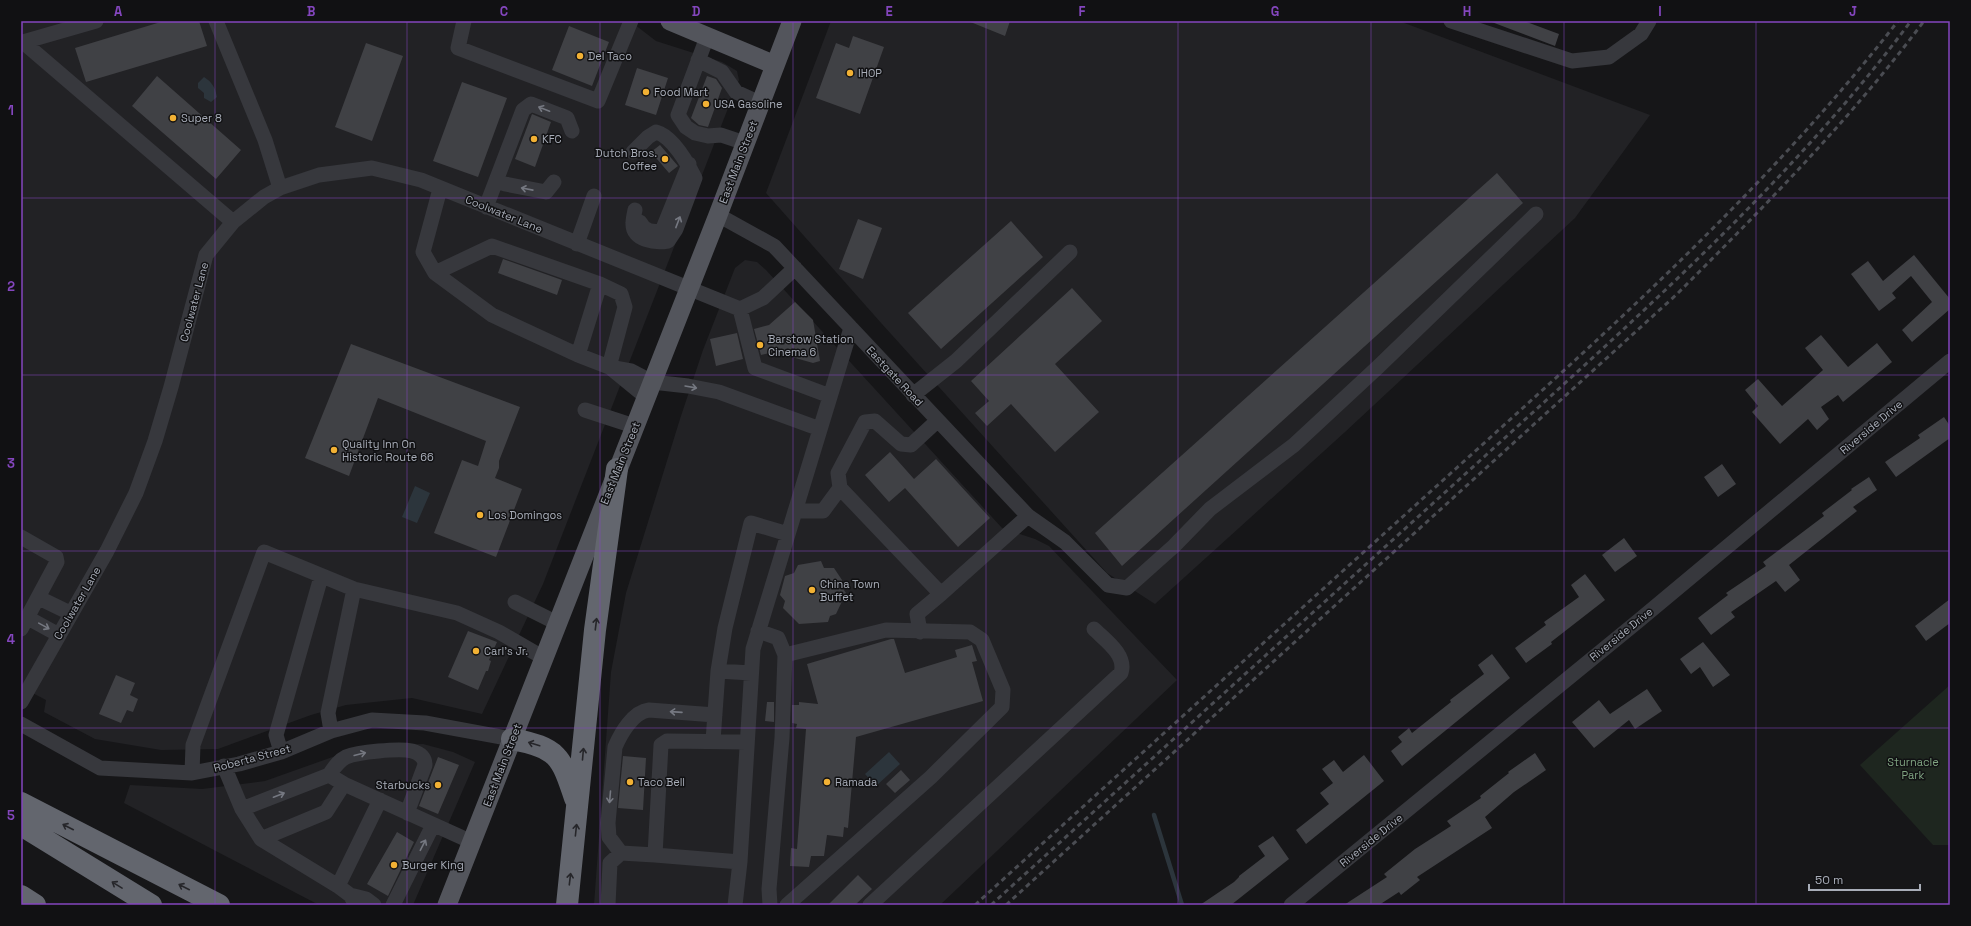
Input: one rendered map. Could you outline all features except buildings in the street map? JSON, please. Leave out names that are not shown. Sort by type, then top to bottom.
[{"type":"highway","points":[[567,905],[595,630],[617,469]]},
{"type":"highway","points":[[512,739],[535,744],[557,756],[564,766],[578,806]]},
{"type":"highway","points":[[21,803],[218,905]]},
{"type":"highway","points":[[21,825],[150,905]]},
{"type":"highway","points":[[21,896],[36,905]]},
{"type":"main road","points":[[670,21],[775,65]]},
{"type":"main road","name":"East Main Street","points":[[447,905],[718,215],[792,21]]},
{"type":"street","points":[[96,21],[22,42],[233,222]]},
{"type":"street","points":[[216,21],[265,140],[280,188]]},
{"type":"street","points":[[464,21],[458,48],[598,101],[631,21]]},
{"type":"street","points":[[1451,21],[1572,61],[1609,57],[1641,34],[1649,21]]},
{"type":"street","points":[[707,37],[678,110],[678,115],[686,127],[695,133],[708,136],[721,134],[745,143]]},
{"type":"street","points":[[698,60],[722,72],[736,92],[760,103]]},
{"type":"street","points":[[486,207],[523,110],[531,104],[567,118],[572,131]]},
{"type":"street","points":[[633,152],[648,137],[656,132],[663,134],[689,164],[662,231],[652,232],[643,228],[635,210]]},
{"type":"street","name":"Coolwater Lane","points":[[21,702],[70,613],[107,551],[136,493],[155,441],[171,387],[206,255],[233,222],[264,197],[280,188],[319,175],[372,168],[421,180],[740,309]]},
{"type":"street","points":[[496,180],[506,184],[546,192],[554,182]]},
{"type":"street","points":[[440,188],[423,252],[435,273],[492,315],[578,355],[609,367],[627,380],[649,390],[688,386],[719,392],[820,429]]},
{"type":"street","points":[[577,244],[594,196]]},
{"type":"street","name":"Eastgate Road","points":[[718,215],[774,246],[1028,516],[1065,542],[1108,585],[1127,588],[1174,546],[1210,509],[1294,445],[1378,367],[1536,214]]},
{"type":"street","points":[[435,273],[492,246],[600,284],[621,294],[625,307],[609,367]]},
{"type":"street","points":[[913,395],[956,361],[1070,252]]},
{"type":"street","points":[[795,268],[763,298],[740,309],[755,368],[830,396]]},
{"type":"street","points":[[578,355],[600,284]]},
{"type":"street","points":[[736,905],[753,649],[851,328]]},
{"type":"street","name":"Riverside Drive","points":[[1290,905],[1637,622],[1950,361]]},
{"type":"street","points":[[585,410],[634,426]]},
{"type":"street","points":[[937,420],[910,445],[901,444],[875,421],[865,422],[838,472],[840,488],[941,594]]},
{"type":"street","points":[[795,510],[823,511],[840,488]]},
{"type":"street","points":[[920,632],[917,614],[1028,516]]},
{"type":"street","points":[[713,741],[718,671],[725,628],[751,523],[788,534]]},
{"type":"street","points":[[21,537],[56,557],[57,562],[25,624],[59,635]]},
{"type":"street","points":[[192,773],[193,745],[264,552],[321,577],[354,589],[457,613],[499,632],[544,658]]},
{"type":"street","points":[[281,752],[276,735],[321,577]]},
{"type":"street","points":[[331,731],[328,713],[354,589]]},
{"type":"street","points":[[39,598],[70,613]]},
{"type":"street","points":[[515,602],[557,624]]},
{"type":"street","points":[[870,905],[1121,673],[1124,666],[1119,654],[1094,628]]},
{"type":"street","points":[[785,655],[886,630],[970,632],[982,640],[1003,690],[1002,707],[931,777],[787,905]]},
{"type":"street","points":[[758,631],[778,638],[785,655],[782,738],[769,889],[770,905]]},
{"type":"street","points":[[718,671],[751,673]]},
{"type":"street","points":[[715,715],[649,710],[643,711],[637,715],[619,738],[615,747],[608,823],[609,837],[621,852],[740,862]]},
{"type":"street","name":"Roberta Street","points":[[21,724],[100,768],[192,773],[281,752],[331,731],[372,720],[425,723],[512,739]]},
{"type":"street","points":[[655,855],[661,745],[667,741],[747,742]]},
{"type":"street","points":[[242,809],[329,775],[337,763],[346,757],[364,752],[411,750],[422,755],[425,760],[425,765],[408,813]]},
{"type":"street","points":[[224,766],[242,809],[261,839],[338,886],[353,900],[366,899],[374,905]]},
{"type":"street","points":[[329,775],[344,784],[472,842]]},
{"type":"street","points":[[261,839],[326,812],[344,784]]},
{"type":"street","points":[[338,886],[380,800]]},
{"type":"street","points":[[393,905],[433,825]]},
{"type":"street","points":[[608,905],[610,863],[621,852]]},
{"type":"shaded area","points":[[630,21],[656,41],[722,62],[737,71],[739,80],[543,584],[482,714],[412,698],[346,705],[311,715],[218,749],[161,750],[95,739],[44,712],[46,700],[21,687],[21,22]]},
{"type":"shaded area","points":[[831,21],[1399,21],[1650,115],[1575,218],[1345,432],[1155,604],[1107,573],[766,193]]},
{"type":"shaded area","points":[[204,77],[211,83],[216,93],[217,97],[211,102],[204,98],[204,93],[198,88],[198,83]]},
{"type":"shaded area","points":[[745,260],[757,262],[766,270],[1002,528],[1035,539],[1049,546],[1177,680],[940,905],[594,905],[611,672],[626,593],[703,350],[735,268]]},
{"type":"shaded area","points":[[415,486],[430,493],[417,523],[402,517]]},
{"type":"shaded area","points":[[423,744],[453,752],[475,762],[413,905],[319,905],[124,803],[130,785],[202,789],[265,781],[341,754],[385,745]]},
{"type":"shaded area","points":[[889,752],[900,764],[876,786],[865,774]]},
{"type":"green space","name":"Sturnacle Park","points":[[1950,685],[1950,845],[1933,845],[1860,765]]},
{"type":"waterway","points":[[1154,815],[1182,905]]},
{"type":"railway","points":[[975,905],[1627,312],[1684,257],[1795,143],[1848,83],[1898,21]]},
{"type":"railway","points":[[991,905],[1654,301],[1762,194],[1814,138],[1864,81],[1911,21]]},
{"type":"railway","points":[[1006,905],[1676,295],[1773,196],[1836,128],[1896,58],[1924,21]]},
{"type":"place","name":"Del Taco","points":[[580,56]]},
{"type":"place","name":"IHOP","points":[[850,73]]},
{"type":"place","name":"Food Mart","points":[[646,92]]},
{"type":"place","name":"USA Gasoline","points":[[706,104]]},
{"type":"place","name":"Super 8","points":[[173,118]]},
{"type":"place","name":"KFC","points":[[534,139]]},
{"type":"place","name":"Dutch Bros. Coffee","points":[[665,159]]},
{"type":"place","name":"Barstow Station Cinema 6","points":[[760,345]]},
{"type":"place","name":"Quality Inn On Historic Route 66","points":[[334,450]]},
{"type":"place","name":"Los Domingos","points":[[480,515]]},
{"type":"place","name":"China Town Buffet","points":[[812,590]]},
{"type":"place","name":"Carl's Jr.","points":[[476,651]]},
{"type":"place","name":"Taco Bell","points":[[630,782]]},
{"type":"place","name":"Ramada","points":[[827,782]]},
{"type":"place","name":"Starbucks","points":[[438,785]]},
{"type":"place","name":"Burger King","points":[[394,865]]}]
